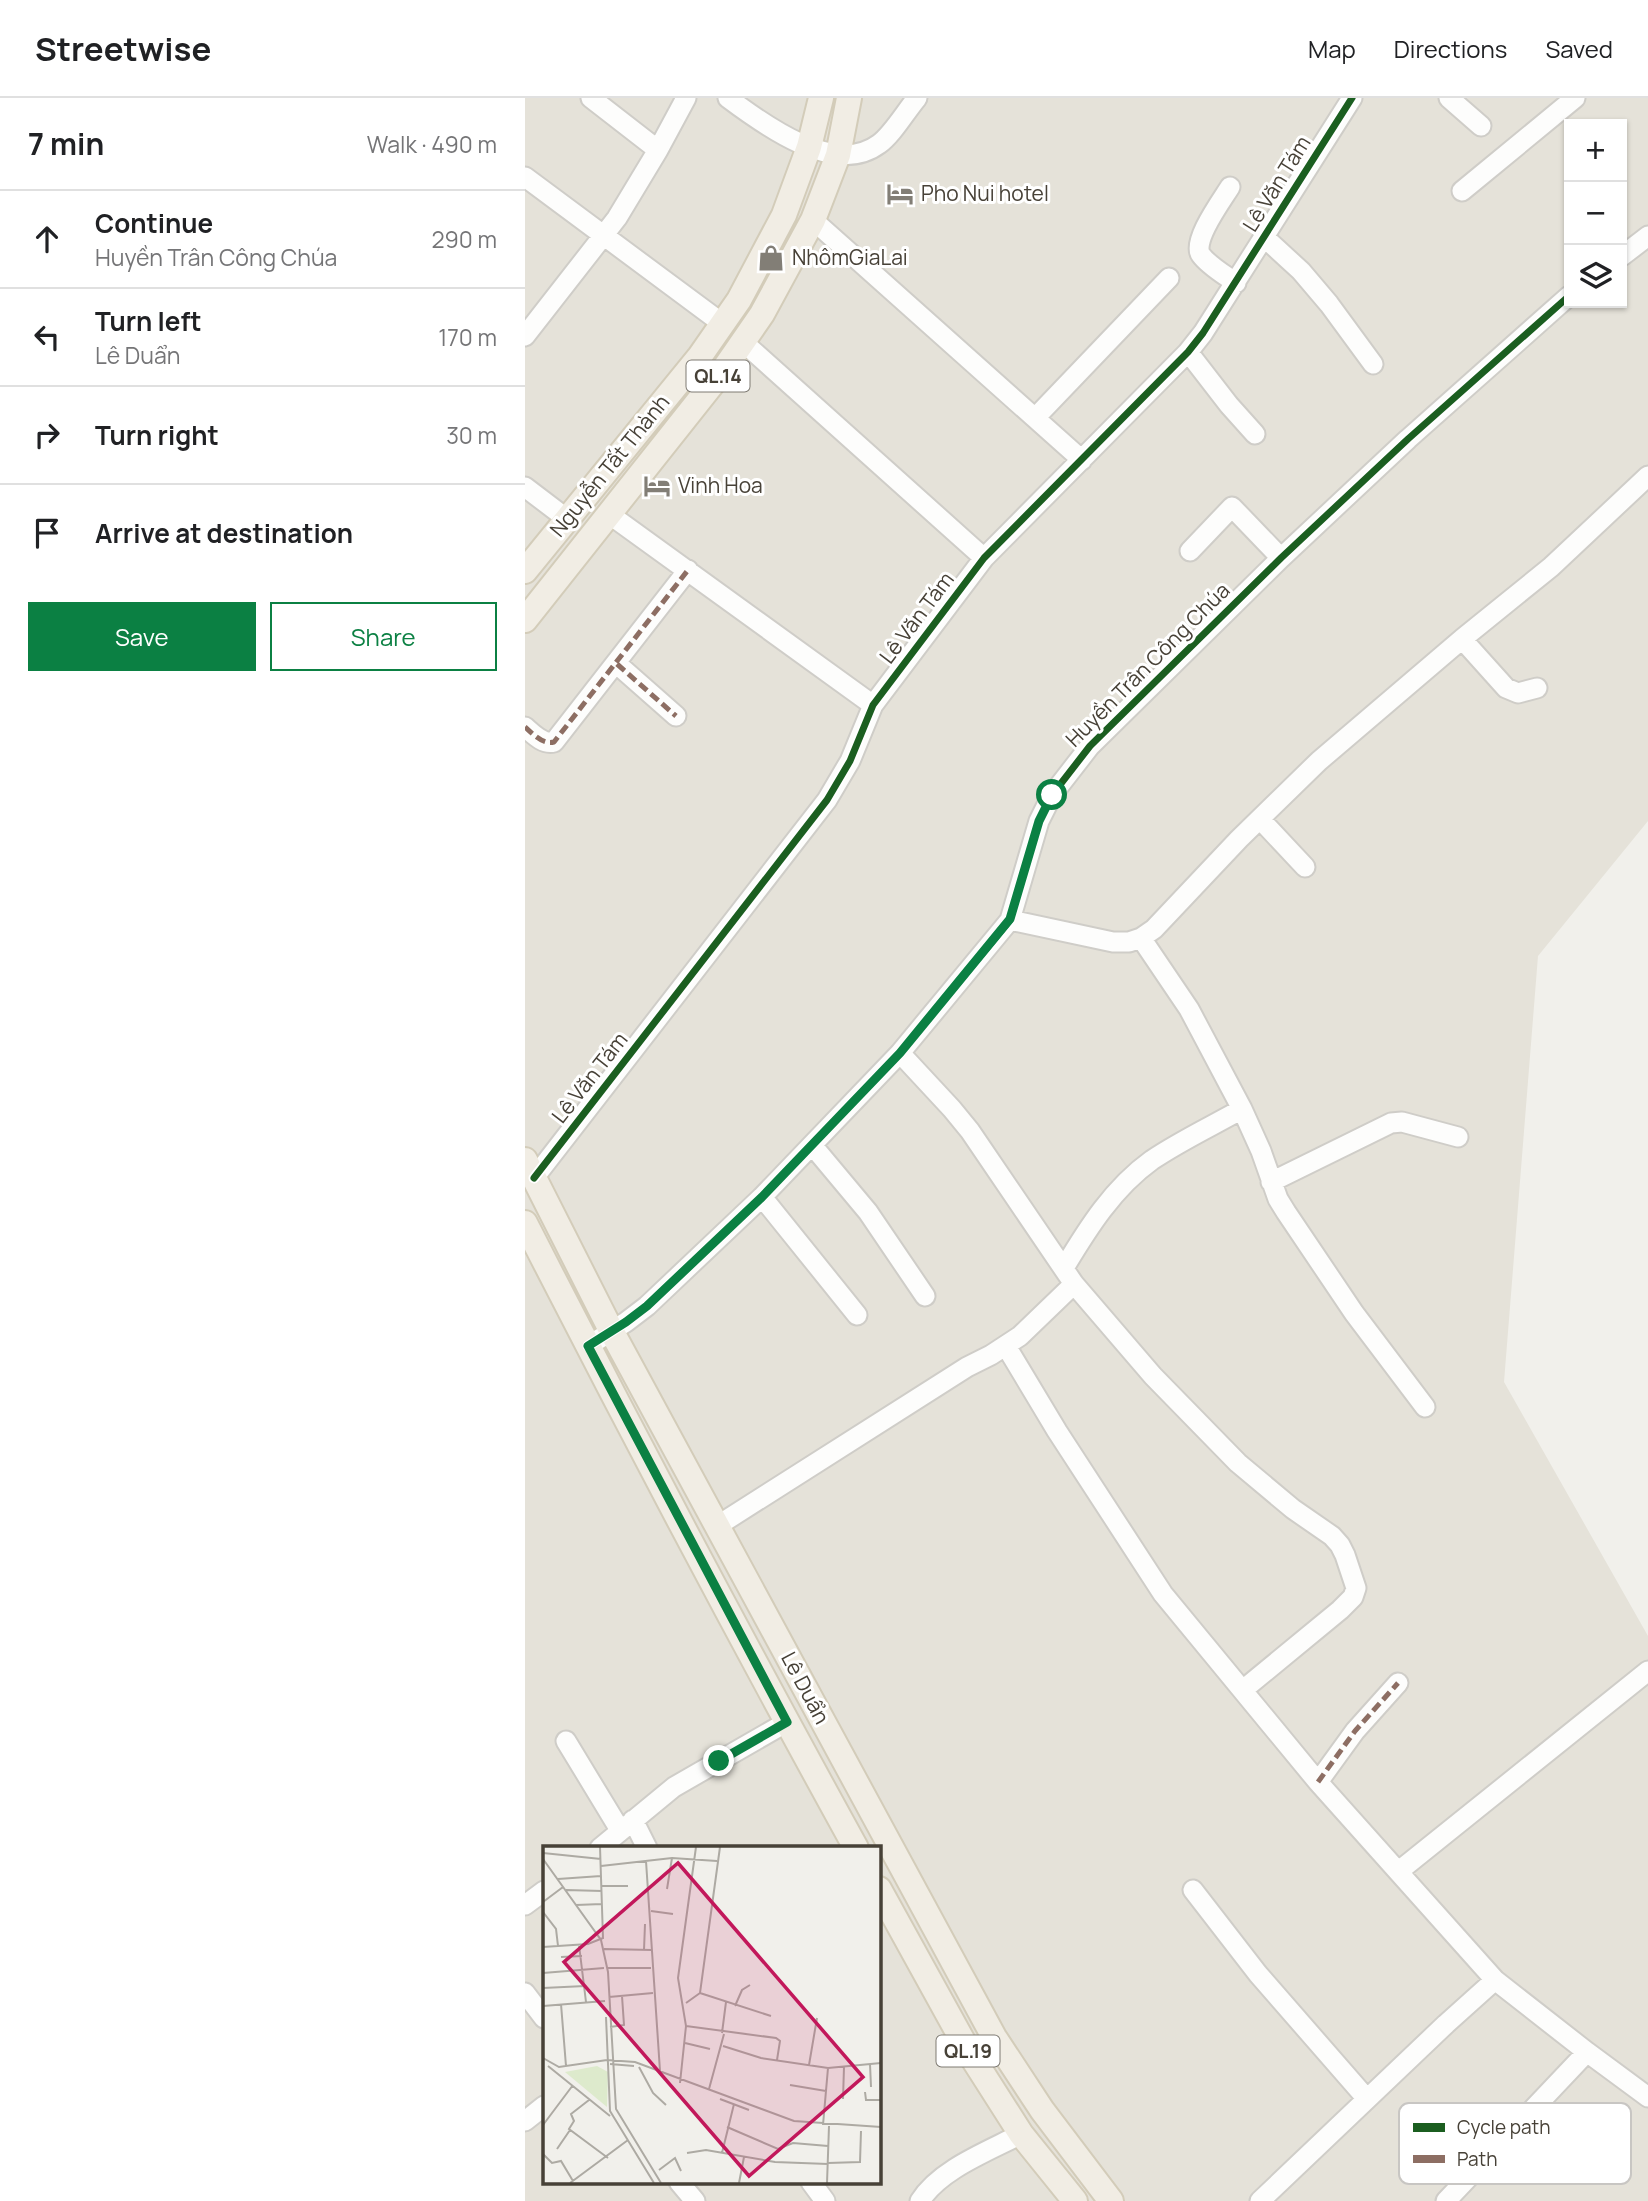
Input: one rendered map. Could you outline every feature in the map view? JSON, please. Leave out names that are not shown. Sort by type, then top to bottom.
[{"type":"main road","name":"Nguyễn Tất Thành","points":[[525,571],[700,356],[739,300],[784,215],[809,147],[821,98]]},
{"type":"main road","name":"Nguyễn Tất Thành","points":[[525,620],[743,342],[762,314],[813,220],[838,155],[849,98]]},
{"type":"main road","name":"Lê Duẩn","points":[[530,1169],[612,1332],[994,2037],[1042,2110],[1111,2201]]},
{"type":"main road","name":"Lê Duẩn","points":[[525,1223],[787,1722],[855,1846]]},
{"type":"main road","name":"QL.19","points":[[880,1891],[970,2054],[1021,2134],[1075,2201]]},
{"type":"street","points":[[590,98],[659,150]]},
{"type":"street","points":[[526,333],[617,218],[659,150],[686,98]]},
{"type":"street","points":[[728,98],[782,135],[809,147],[838,155],[863,154],[881,143],[916,98]]},
{"type":"street","name":"Lê Văn Tám","points":[[530,1169],[827,800],[850,761],[873,705],[984,558],[1188,352],[1203,333],[1352,98]]},
{"type":"street","points":[[1449,98],[1481,126]]},
{"type":"street","points":[[1462,191],[1575,98]]},
{"type":"street","points":[[525,177],[723,324]]},
{"type":"street","points":[[1230,187],[1201,235],[1198,247],[1200,255],[1235,283]]},
{"type":"street","points":[[813,220],[1082,460]]},
{"type":"street","points":[[1627,252],[1648,236]]},
{"type":"street","points":[[1264,237],[1308,279],[1373,365]]},
{"type":"street","points":[[1035,418],[1169,278]]},
{"type":"street","name":"Huyền Trân Công Chúa","points":[[588,1346],[647,1306],[762,1197],[900,1053],[1010,919],[1039,821],[1052,795],[1090,746],[1281,558],[1408,439],[1564,300]]},
{"type":"street","points":[[743,342],[984,558]]},
{"type":"street","points":[[1188,352],[1255,434]]},
{"type":"street","points":[[1010,919],[1113,942],[1129,942],[1141,938],[1167,916],[1319,761],[1462,639],[1551,568],[1648,476]]},
{"type":"street","points":[[525,487],[567,519]]},
{"type":"street","points":[[1190,551],[1233,507],[1281,558]]},
{"type":"street","points":[[609,514],[873,705]]},
{"type":"street","points":[[525,727],[548,744],[554,742],[688,570]]},
{"type":"street","points":[[1462,639],[1506,688],[1518,693],[1537,688]]},
{"type":"street","points":[[617,664],[676,716]]},
{"type":"street","points":[[1260,819],[1305,867]]},
{"type":"street","points":[[1141,938],[1189,1009],[1242,1109],[1286,1213],[1347,1302],[1425,1407]]},
{"type":"street","points":[[900,1053],[952,1109],[1069,1276],[1153,1376],[1220,1446],[1259,1482],[1332,1536],[1345,1555],[1356,1588],[1353,1597],[1244,1689]]},
{"type":"street","points":[[717,1525],[1020,1336],[1069,1276],[1103,1207],[1126,1183],[1152,1160],[1242,1109]]},
{"type":"street","points":[[1271,1182],[1391,1123],[1402,1122],[1458,1137]]},
{"type":"street","points":[[812,1145],[867,1212],[925,1296]]},
{"type":"street","points":[[762,1197],[857,1315]]},
{"type":"street","points":[[1006,1346],[1057,1431],[1163,1594],[1318,1782],[1495,1980],[1648,2097]]},
{"type":"street","points":[[1399,1871],[1648,1671]]},
{"type":"street","points":[[1318,1782],[1355,1731],[1398,1683]]},
{"type":"street","points":[[601,1846],[674,1787],[787,1722]]},
{"type":"street","points":[[566,1741],[627,1825],[646,1846]]},
{"type":"street","points":[[1193,1890],[1258,1973],[1367,2099]]},
{"type":"street","points":[[525,1905],[543,1892]]},
{"type":"street","points":[[1260,2201],[1495,1980]]},
{"type":"street","points":[[525,1993],[543,2017]]},
{"type":"street","points":[[1539,2103],[1587,2052]]},
{"type":"street","points":[[525,2121],[543,2107]]},
{"type":"street","points":[[920,2201],[947,2174],[1021,2134]]},
{"type":"street","points":[[681,2184],[695,2201]]},
{"type":"street","points":[[812,2184],[825,2201]]},
{"type":"street","points":[[1446,2201],[1462,2184]]},
{"type":"shaded area","points":[[525,98],[1648,98],[1648,821],[1538,956],[1504,1382],[1648,1636],[1648,2201],[525,2201]]},
{"type":"marked path","points":[[525,727],[542,740],[554,742],[688,570]]},
{"type":"marked path","points":[[617,664],[676,716]]},
{"type":"marked path","points":[[1318,1782],[1355,1731],[1398,1683]]},
{"type":"cycle path","points":[[534,1178],[827,800],[850,761],[873,705],[984,558],[1188,352],[1203,333],[1352,98]]},
{"type":"cycle path","points":[[588,1346],[647,1306],[762,1197],[900,1053],[1010,920],[1039,821],[1052,795],[1090,746],[1281,558],[1408,439],[1564,300]]},
{"type":"place","name":"Pho Nui hotel","points":[[900,194]]},
{"type":"place","name":"NhômGiaLai","points":[[771,258]]},
{"type":"place","name":"Vinh Hoa","points":[[657,486]]},
{"type":"route","points":[[719,1761],[787,1722],[588,1346],[647,1306],[762,1197],[900,1053],[1010,919],[1039,821],[1052,795]]}]
